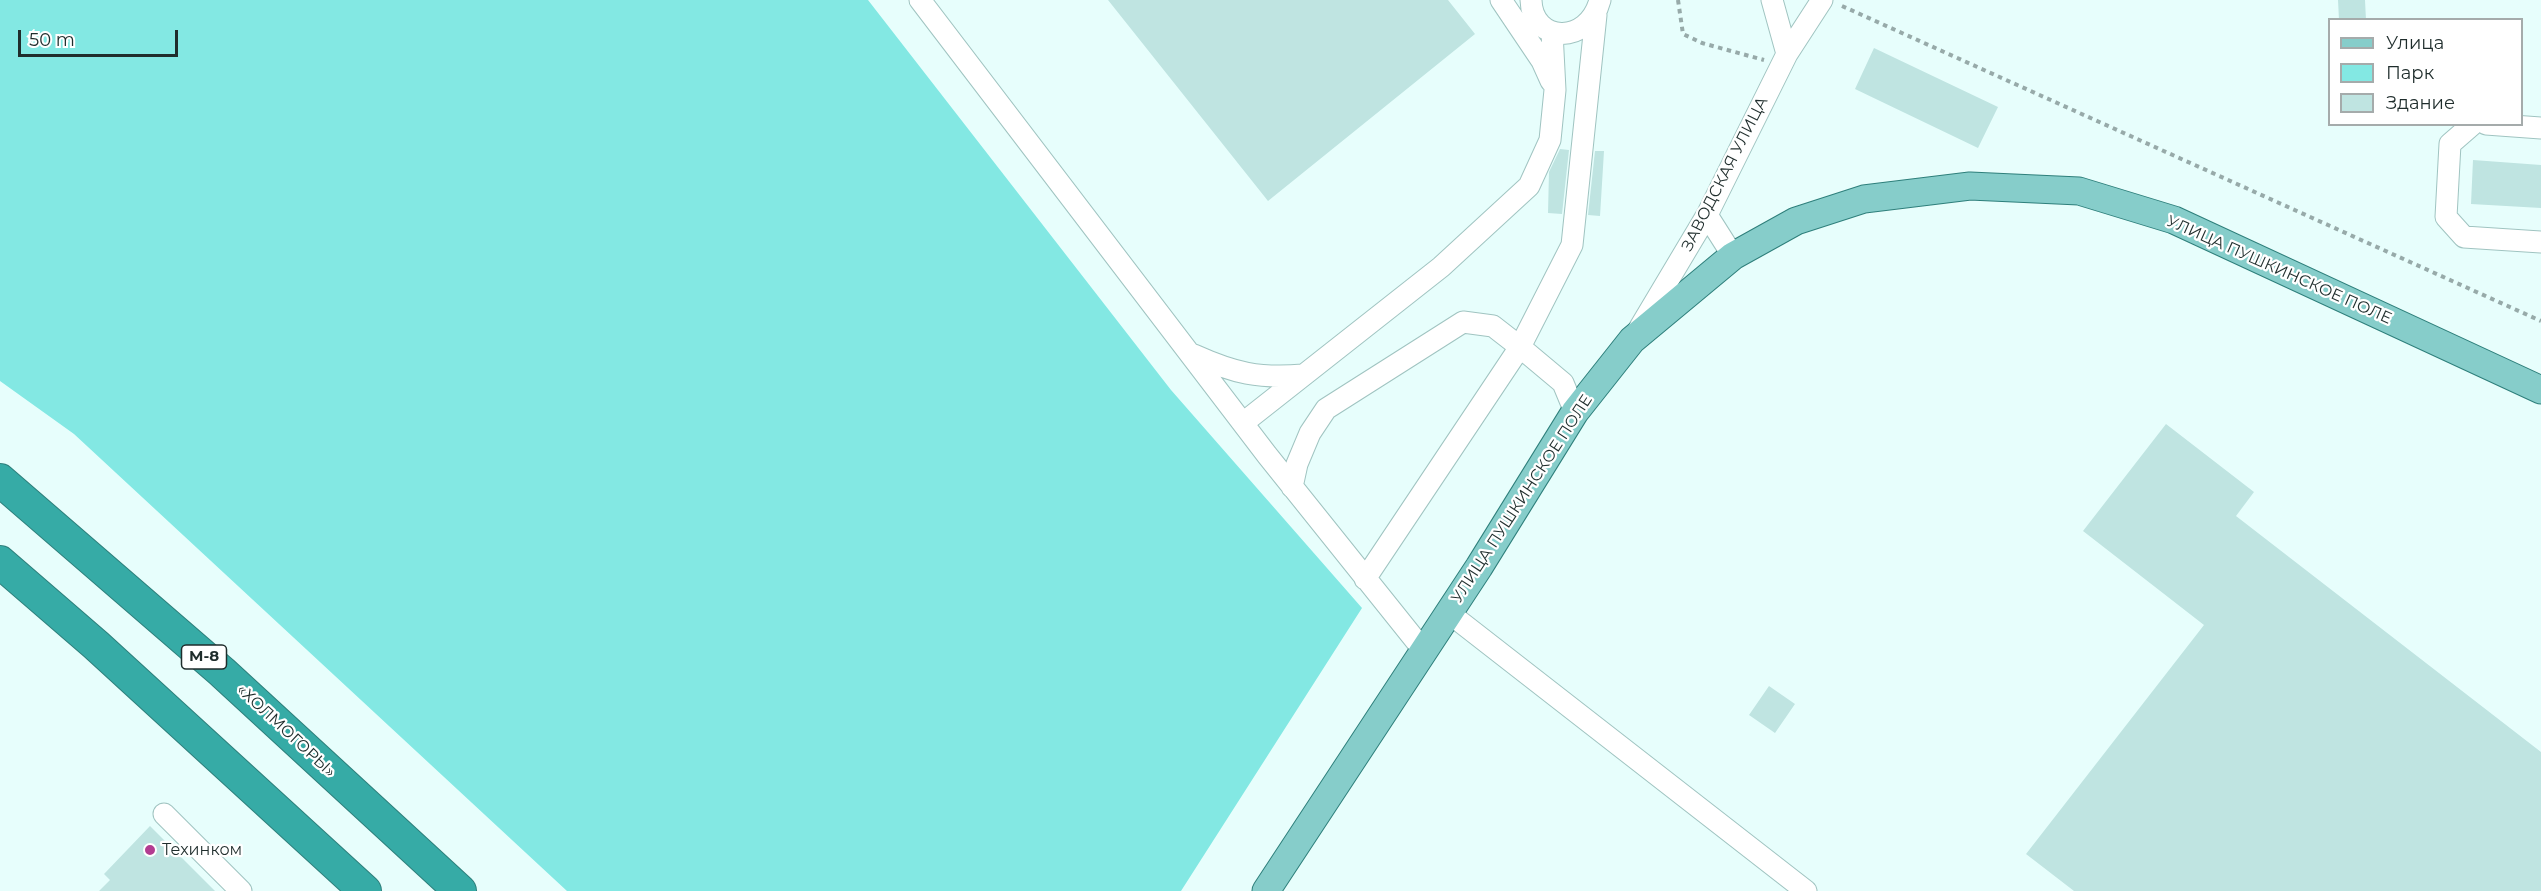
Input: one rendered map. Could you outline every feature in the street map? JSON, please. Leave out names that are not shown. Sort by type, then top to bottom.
[{"type":"highway","name":"«ХОЛМОГОРЫ»","points":[[0,480],[222,672],[460,891]]},
{"type":"highway","points":[[0,562],[96,645],[365,891]]},
{"type":"main road","name":"УЛИЦА ПУШКИНСКОЕ ПОЛЕ","points":[[1266,891],[1449,613],[1575,412],[1632,340],[1733,256],[1796,221],[1864,199],[1970,186],[2079,191],[2174,220],[2541,390]]},
{"type":"main road","points":[[403,840],[471,891]]},
{"type":"main road","points":[[323,851],[349,891]]},
{"type":"street","points":[[920,0],[1292,487],[1424,651]]},
{"type":"street","points":[[1501,0],[1542,61],[1555,90]]},
{"type":"street","points":[[1772,0],[1784,60]]},
{"type":"street","name":"ЗАВОДСКАЯ УЛИЦА","points":[[1632,340],[1707,215],[1784,60],[1830,2]]},
{"type":"street","points":[[1528,3],[1539,22],[1552,32],[1569,34],[1585,28],[1598,8]]},
{"type":"street","points":[[1365,579],[1520,347],[1572,244],[1598,8]]},
{"type":"street","points":[[1243,423],[1441,267],[1529,186],[1550,140],[1555,90],[1552,32]]},
{"type":"street","points":[[2471,126],[2450,144],[2446,217],[2464,237],[2541,242]]},
{"type":"street","points":[[2514,126],[2541,128]]},
{"type":"street","points":[[1707,215],[1733,256]]},
{"type":"street","points":[[1292,487],[1297,464],[1310,433],[1326,409],[1463,322],[1493,326],[1520,347],[1563,383],[1575,412]]},
{"type":"street","points":[[1190,354],[1243,374],[1269,378],[1303,375]]},
{"type":"street","points":[[1449,613],[1806,891]]},
{"type":"street","points":[[164,814],[241,891]]},
{"type":"path","points":[[1678,0],[1683,34],[1702,44],[1784,60]]},
{"type":"path","points":[[1830,2],[2541,321]]},
{"type":"green space","points":[[0,0],[868,0],[1171,390],[1362,608],[1181,891],[567,891],[74,434],[0,381]]},
{"type":"building","points":[[1108,0],[1448,0],[1475,34],[1268,201]]},
{"type":"building","points":[[2338,0],[2365,0],[2366,18],[2339,18]]},
{"type":"building","points":[[1874,48],[1998,107],[1978,148],[1855,89]]},
{"type":"building","points":[[1560,149],[1569,150],[1562,214],[1548,213],[1549,172]]},
{"type":"building","points":[[1595,151],[1604,151],[1600,216],[1588,215]]},
{"type":"building","points":[[2473,160],[2541,165],[2541,208],[2471,204]]},
{"type":"building","points":[[2166,424],[2254,492],[2236,516],[2541,752],[2541,891],[2074,891],[2026,854],[2204,625],[2083,531]]},
{"type":"building","points":[[1769,686],[1795,704],[1775,733],[1749,715]]},
{"type":"building","name":"Техинком","points":[[150,826],[215,891],[99,891],[110,880],[104,874]]},
{"type":"place","name":"Техинком","points":[[150,850]]}]
